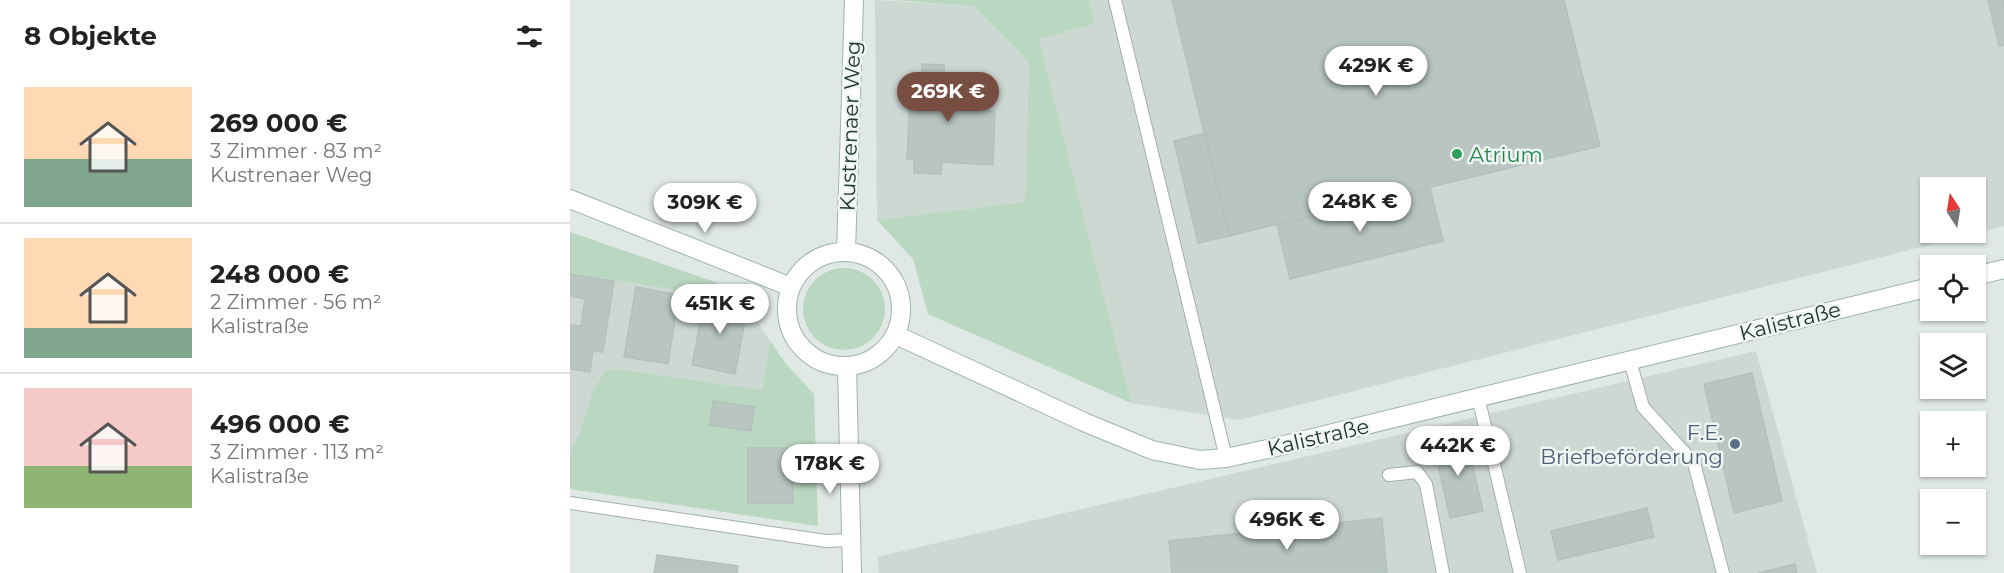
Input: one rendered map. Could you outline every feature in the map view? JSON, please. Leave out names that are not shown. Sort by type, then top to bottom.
[{"type":"street","name":"Kustrenaer Weg","points":[[846,252],[854,0]]},
{"type":"street","points":[[570,199],[791,287]]},
{"type":"street","points":[[846,252],[874,260],[894,281],[902,308],[896,335],[886,349],[872,360],[847,367],[819,361],[797,342],[787,316],[791,287],[807,265],[832,253],[846,252]]},
{"type":"street","points":[[1986,274],[2004,269]]},
{"type":"street","name":"Kalistraße","points":[[896,335],[1129,441],[1175,456],[1200,460],[1226,458],[1920,289]]},
{"type":"street","points":[[847,367],[849,540],[852,573]]},
{"type":"lane","points":[[1115,0],[1226,458]]},
{"type":"lane","points":[[1630,361],[1643,407],[1694,463],[1723,573]]},
{"type":"lane","points":[[1479,397],[1520,573]]},
{"type":"lane","points":[[1389,475],[1417,472],[1426,483],[1443,573]]},
{"type":"lane","points":[[570,503],[826,541],[849,540]]},
{"type":"shaded area","points":[[875,0],[973,6],[1029,62],[1025,202],[877,220]]},
{"type":"shaded area","points":[[1089,0],[2004,0],[2004,226],[1986,231],[1986,177],[1920,177],[1920,243],[1937,243],[1239,420],[1131,403],[1039,39],[1095,24]]},
{"type":"shaded area","points":[[570,273],[744,301],[770,341],[762,390],[618,369],[582,427],[570,452]]},
{"type":"shaded area","points":[[1756,351],[1817,573],[879,573],[877,557]]},
{"type":"green space","points":[[892,0],[1089,0],[1095,24],[1039,39],[1131,403],[928,314],[913,259],[877,220],[1025,202],[1029,62],[973,6]]},
{"type":"green space","points":[[570,232],[715,282],[744,301],[570,273]]},
{"type":"green space","points":[[844,268],[860,271],[873,280],[882,293],[885,309],[882,325],[873,338],[860,347],[844,350],[828,347],[815,338],[806,325],[803,309],[806,293],[815,280],[828,271]]},
{"type":"green space","points":[[770,341],[786,364],[814,394],[818,526],[570,489],[570,452],[582,427],[593,391],[606,370],[618,369],[762,390]]},
{"type":"building","points":[[1172,0],[1564,0],[1600,146],[1229,236]]},
{"type":"building","points":[[1988,0],[2004,0],[2004,45],[1999,46]]},
{"type":"building","points":[[922,64],[944,65],[944,81],[984,83],[983,110],[995,111],[993,165],[942,162],[941,174],[914,173],[914,160],[907,159],[911,78],[921,78]]},
{"type":"building","points":[[1205,133],[1229,236],[1198,243],[1174,141]]},
{"type":"building","points":[[1430,188],[1443,241],[1290,279],[1277,225]]},
{"type":"building","points":[[570,274],[614,281],[603,352],[593,350],[590,372],[570,369],[570,325],[581,326],[585,299],[570,296]]},
{"type":"building","points":[[636,287],[679,295],[668,364],[624,357]]},
{"type":"building","points":[[705,297],[748,305],[735,374],[692,365]]},
{"type":"building","points":[[1752,373],[1782,501],[1734,513],[1704,384]]},
{"type":"building","points":[[713,401],[754,407],[751,431],[710,425]]},
{"type":"building","points":[[1466,436],[1483,511],[1450,518],[1433,443]]},
{"type":"building","points":[[748,448],[793,448],[793,503],[748,503]]},
{"type":"building","points":[[1647,508],[1654,537],[1558,560],[1551,531]]},
{"type":"building","points":[[1382,518],[1387,573],[1172,573],[1169,541]]},
{"type":"building","points":[[657,555],[738,566],[737,573],[654,573]]},
{"type":"building","points":[[1795,564],[1797,573],[1758,573]]},
{"type":"place","name":"Atrium","points":[[1457,154]]},
{"type":"place","name":"F.E. Briefbeförderung","points":[[1735,444]]}]
